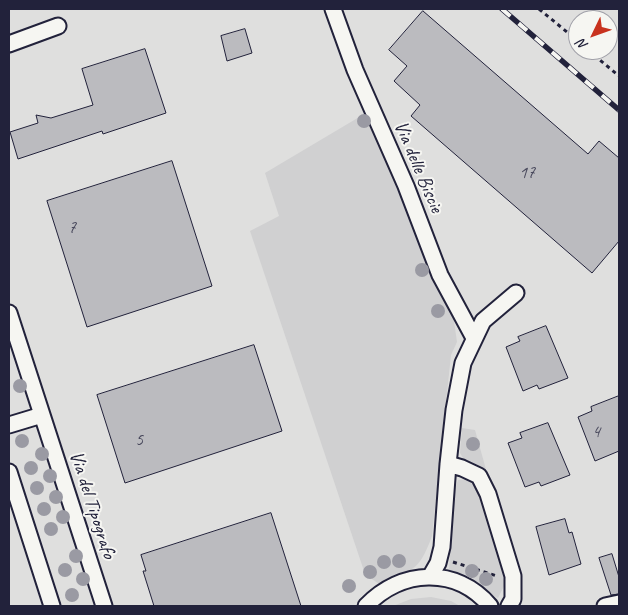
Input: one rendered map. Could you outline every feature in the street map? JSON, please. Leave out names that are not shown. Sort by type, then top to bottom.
[{"type":"street","name":"Via delle Biscie","points":[[333,9],[355,70],[406,186],[440,275],[474,338]]},
{"type":"street","points":[[9,44],[58,26]]},
{"type":"street","points":[[430,576],[438,563],[442,547],[454,410],[463,363],[484,321],[516,292]]},
{"type":"street","name":"Via del Tipografo","points":[[9,313],[104,606]]},
{"type":"street","points":[[9,425],[42,415]]},
{"type":"street","points":[[448,464],[479,476],[488,494],[513,576],[513,600],[509,606]]},
{"type":"street","points":[[9,472],[52,606]]},
{"type":"street","points":[[366,606],[376,595],[392,585],[411,578],[430,576],[449,579],[467,587],[483,598],[490,606]]},
{"type":"street","points":[[605,606],[619,603]]},
{"type":"path","points":[[539,9],[568,33]]},
{"type":"path","points":[[600,60],[619,76]]},
{"type":"path","points":[[453,562],[502,578]]},
{"type":"shaded area","points":[[9,9],[619,9],[619,606],[9,606]]},
{"type":"shaded area","points":[[366,113],[454,321],[457,342],[451,355],[432,536],[418,564],[407,572],[379,584],[365,574],[250,231],[279,216],[265,173]]},
{"type":"shaded area","points":[[462,428],[475,430],[487,473],[477,466],[466,463],[460,453]]},
{"type":"shaded area","points":[[468,479],[477,481],[504,576],[504,586],[498,598],[449,571],[455,490],[458,480]]},
{"type":"shaded area","points":[[431,597],[451,601],[460,606],[393,606],[411,599]]},
{"type":"building","points":[[423,11],[588,154],[599,141],[619,158],[619,241],[592,273],[411,116],[420,105],[394,81],[407,66],[389,50]]},
{"type":"building","points":[[245,29],[252,53],[227,61],[221,36]]},
{"type":"building","points":[[145,49],[166,113],[103,134],[102,131],[18,159],[10,132],[38,123],[36,115],[51,118],[93,105],[82,69]]},
{"type":"building","points":[[172,161],[212,286],[87,327],[47,201]]},
{"type":"building","points":[[546,326],[568,378],[539,389],[537,385],[523,391],[506,347],[520,341],[518,337]]},
{"type":"building","points":[[254,345],[282,431],[125,483],[97,395]]},
{"type":"building","points":[[619,396],[619,451],[595,461],[578,417],[592,411],[591,407]]},
{"type":"building","points":[[548,423],[570,475],[541,486],[539,482],[525,487],[508,443],[522,438],[520,433]]},
{"type":"building","points":[[271,513],[301,606],[154,606],[143,571],[146,571],[141,555]]},
{"type":"building","points":[[565,519],[569,533],[572,532],[581,564],[549,575],[536,527]]},
{"type":"building","points":[[612,554],[619,577],[619,594],[611,595],[599,558]]},
{"type":"railway","points":[[502,9],[619,110]]}]
